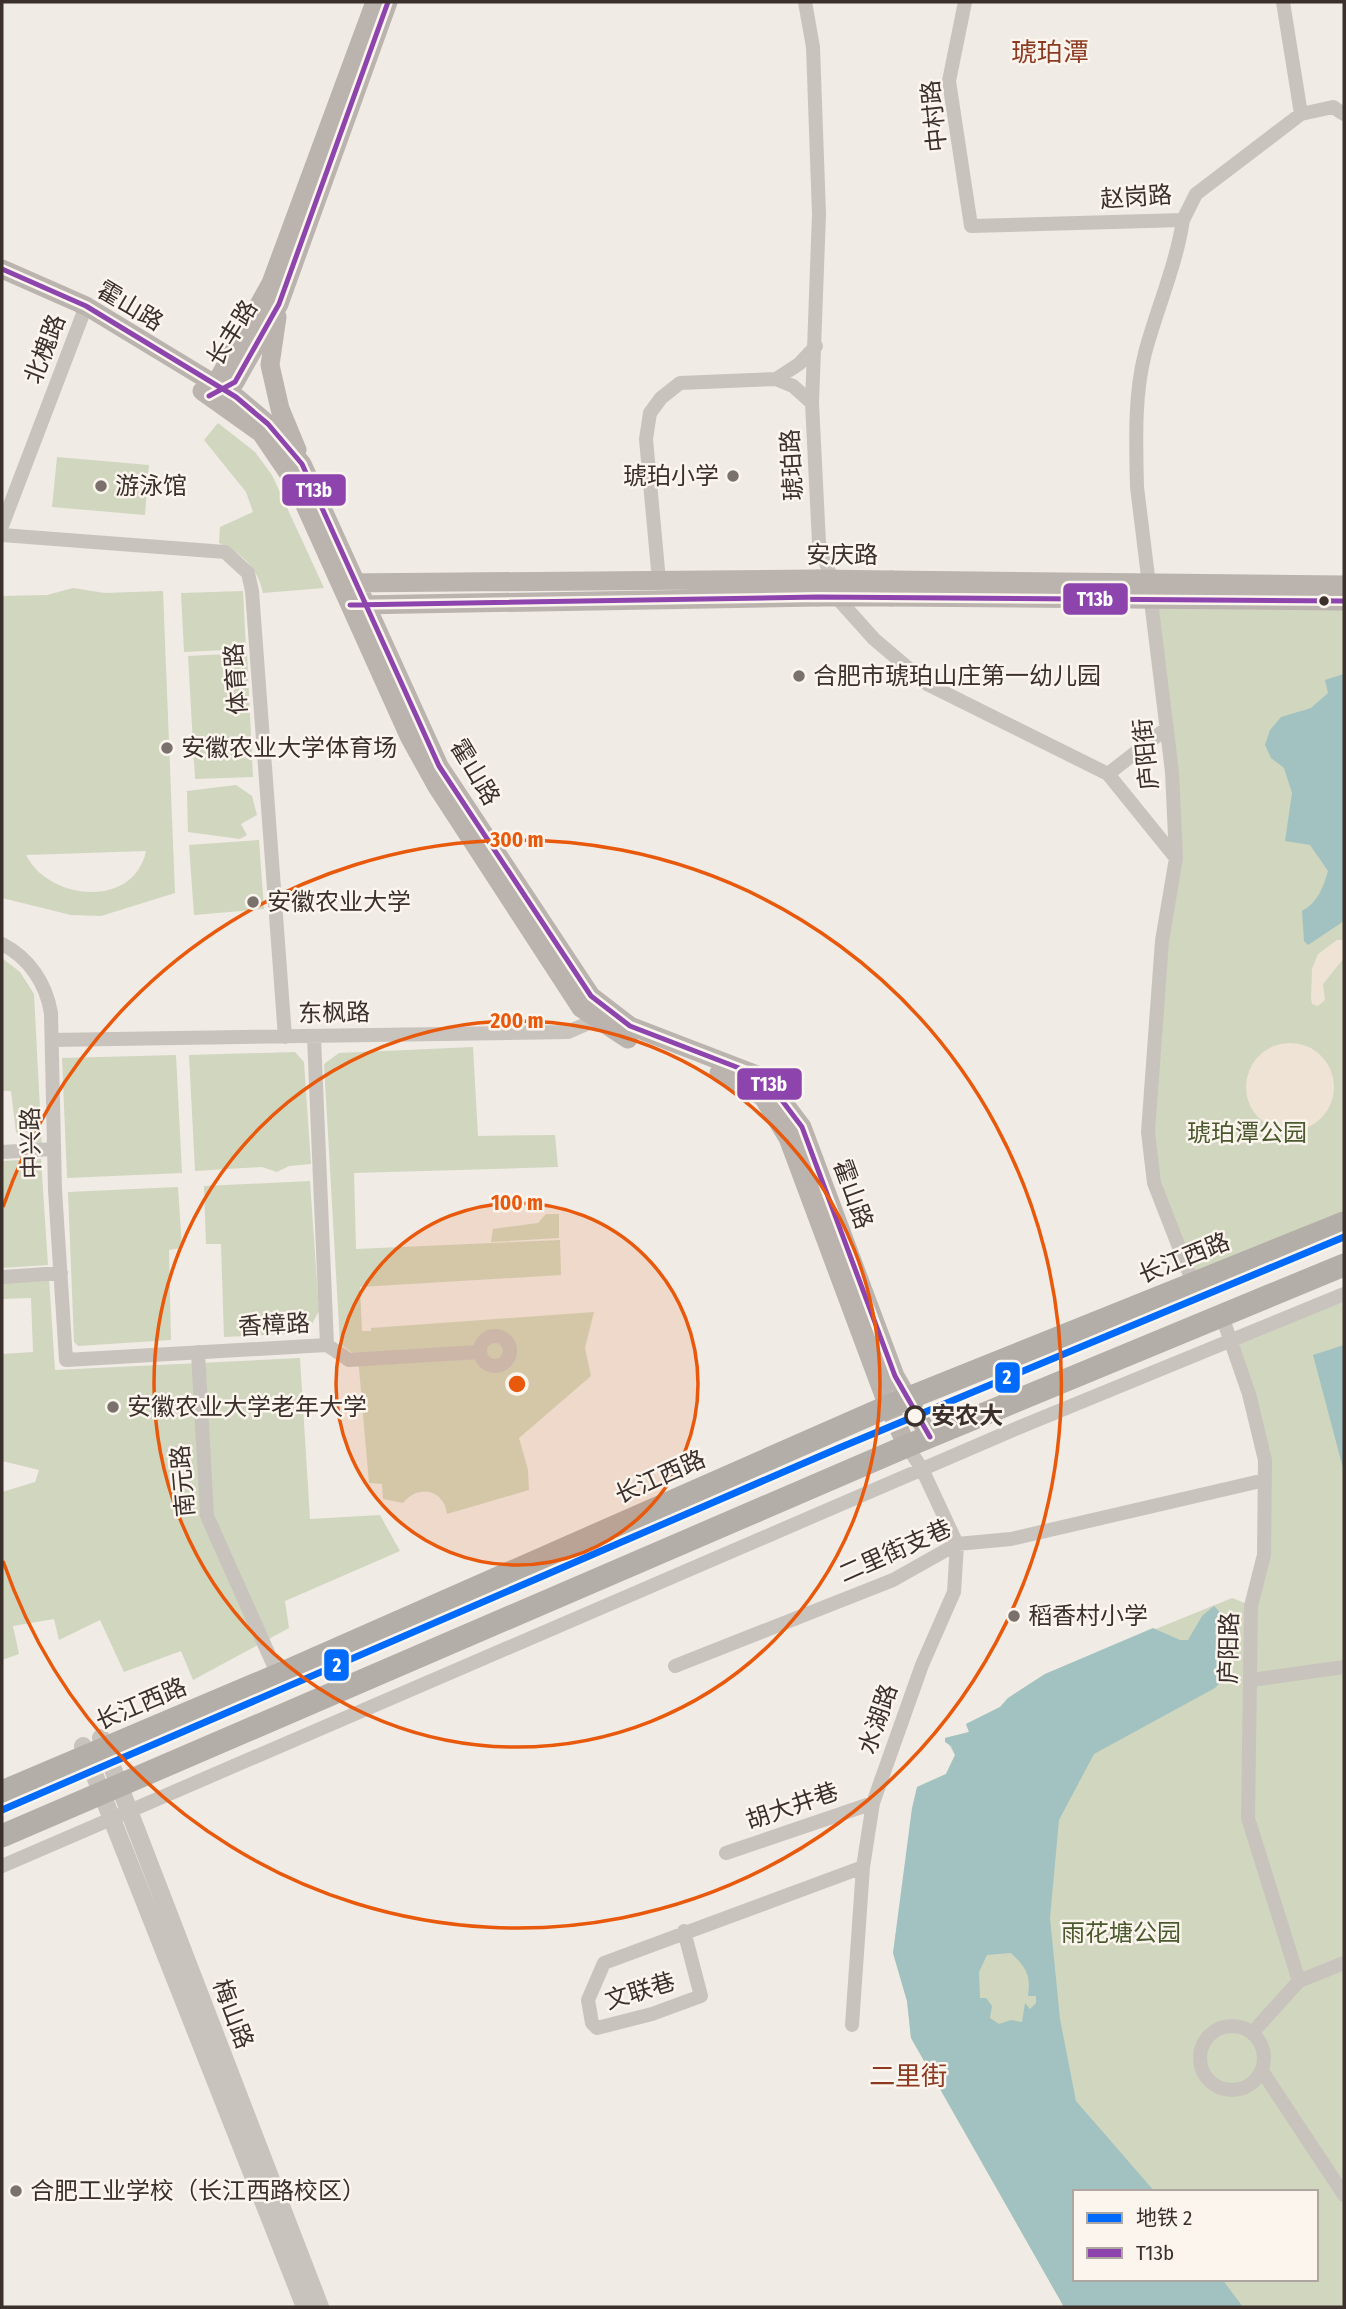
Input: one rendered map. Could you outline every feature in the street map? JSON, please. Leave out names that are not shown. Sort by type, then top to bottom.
[{"type":"highway","name":"长江西路","points":[[2,1792],[94,1747],[897,1400],[1191,1279],[1344,1223]]},
{"type":"highway","points":[[2,1836],[907,1446],[1344,1265]]},
{"type":"main road","name":"长丰路","points":[[215,390],[271,284],[375,2]]},
{"type":"main road","name":"长丰路","points":[[215,390],[235,382],[279,304],[388,2]]},
{"type":"main road","name":"霍山路","points":[[2,269],[84,312],[268,424],[302,464],[410,738],[436,785],[581,1008],[765,1078],[802,1127],[895,1376],[907,1446]]},
{"type":"main road","name":"霍山路","points":[[2,281],[84,312]]},
{"type":"main road","points":[[279,304],[270,365],[280,409],[302,464]]},
{"type":"main road","name":"霍山路","points":[[215,390],[261,433],[295,483],[349,583]]},
{"type":"main road","name":"安庆路","points":[[349,583],[659,580],[818,588],[1151,591],[1344,584]]},
{"type":"main road","name":"安庆路","points":[[358,605],[818,588]]},
{"type":"main road","name":"安庆路","points":[[1151,591],[1344,601]]},
{"type":"main road","name":"霍山路","points":[[897,1400],[929,1437]]},
{"type":"street","name":"琥珀路","points":[[805,2],[813,47],[819,214],[812,403],[819,543],[839,600],[874,639],[928,684],[1108,774]]},
{"type":"street","name":"中村路","points":[[965,2],[948,80],[971,226]]},
{"type":"street","points":[[1283,2],[1301,114]]},
{"type":"street","name":"赵岗路","points":[[971,226],[1182,220],[1196,194],[1301,114],[1334,107],[1344,114]]},
{"type":"street","name":"庐阳街","points":[[1182,220],[1179,246],[1144,355],[1138,401],[1137,487],[1167,728],[1176,859],[1162,941],[1148,1132],[1154,1182],[1191,1279]]},
{"type":"street","name":"北槐路","points":[[2,526],[84,312]]},
{"type":"street","points":[[776,379],[799,364],[816,346]]},
{"type":"street","points":[[659,580],[646,439],[650,413],[661,398],[680,383],[776,379],[793,386],[812,403]]},
{"type":"street","name":"体育路","points":[[2,535],[225,552],[248,573],[252,591],[285,1037]]},
{"type":"street","points":[[1167,728],[1108,774],[1176,859]]},
{"type":"street","name":"中兴路","points":[[2,944],[25,961],[45,989],[51,1013],[54,1149],[66,1360]]},
{"type":"street","name":"东枫路","points":[[52,1040],[568,1032],[605,1016]]},
{"type":"street","points":[[314,1037],[327,1345]]},
{"type":"street","points":[[2,1152],[54,1149]]},
{"type":"street","points":[[1191,1279],[1344,1212]]},
{"type":"street","points":[[2,1277],[61,1273]]},
{"type":"street","points":[[2,1866],[922,1469],[1344,1294]]},
{"type":"street","name":"庐阳路","points":[[1222,1316],[1249,1394],[1265,1460],[1264,1555],[1251,1605],[1248,1818],[1299,1981]]},
{"type":"street","name":"香樟路","points":[[66,1360],[327,1345],[349,1360],[479,1352]]},
{"type":"street","name":"南元路","points":[[198,1352],[207,1516],[212,1533],[275,1670]]},
{"type":"street","name":"水湖路","points":[[852,2025],[863,1867],[873,1803],[922,1665],[954,1592],[957,1544],[922,1469],[907,1446]]},
{"type":"street","name":"二里街支巷","points":[[675,1666],[893,1580],[957,1544],[1011,1539],[1265,1480]]},
{"type":"street","points":[[1251,1680],[1344,1667]]},
{"type":"street","points":[[2,1781],[94,1747]]},
{"type":"street","name":"梅山路","points":[[94,1747],[320,2307]]},
{"type":"street","name":"胡大井巷","points":[[726,1853],[873,1803]]},
{"type":"street","name":"梅山路","points":[[120,1813],[304,2307]]},
{"type":"street","name":"文联巷","points":[[684,1931],[701,1996],[652,2014],[597,2028],[592,2023],[588,2000],[604,1963],[684,1931],[863,1867]]},
{"type":"street","points":[[1252,2032],[1299,1981],[1344,1964]]},
{"type":"street","points":[[1262,2071],[1248,2086],[1228,2090],[1209,2081],[1200,2062],[1200,2051],[1212,2033],[1231,2026],[1252,2032],[1263,2050],[1262,2071],[1344,2194]]},
{"type":"green space","points":[[218,423],[255,452],[272,475],[324,588],[263,593],[248,562],[219,543],[220,527],[253,512],[246,492],[204,440]]},
{"type":"green space","name":"游泳馆","points":[[57,457],[149,465],[145,515],[52,507]]},
{"type":"green space","points":[[73,588],[105,593],[163,591],[175,893],[101,916],[71,915],[2,898],[2,596],[47,595]],"holes":[[[146,851],[138,870],[125,883],[109,890],[90,892],[53,882],[37,870],[26,855]]]},
{"type":"green space","points":[[243,591],[246,649],[184,652],[181,593]]},
{"type":"green space","name":"琥珀潭公园","points":[[1151,599],[1344,601],[1344,1212],[1190,1276],[1154,1183],[1148,1132],[1176,858]]},
{"type":"green space","points":[[247,653],[253,777],[195,779],[188,656]]},
{"type":"green space","points":[[236,785],[252,796],[257,815],[241,824],[247,835],[240,839],[188,832],[187,791]]},
{"type":"green space","points":[[259,840],[264,909],[194,915],[189,845]]},
{"type":"green space","points":[[2,958],[20,972],[34,994],[42,1148],[27,1148],[16,1132],[11,1091],[2,1091]]},
{"type":"green space","points":[[473,1047],[478,1136],[555,1135],[558,1167],[354,1173],[356,1249],[560,1240],[561,1275],[360,1287],[362,1331],[371,1331],[371,1328],[594,1312],[585,1348],[591,1376],[519,1438],[528,1470],[529,1490],[447,1514],[441,1499],[430,1492],[416,1493],[403,1503],[383,1499],[382,1484],[369,1483],[358,1357],[340,1344],[324,1064],[339,1053]]},
{"type":"green space","points":[[295,1052],[304,1062],[311,1164],[289,1166],[277,1172],[262,1167],[195,1171],[189,1055]]},
{"type":"green space","points":[[176,1055],[182,1173],[67,1178],[62,1058]]},
{"type":"green space","points":[[41,1159],[48,1265],[2,1268],[2,1161]]},
{"type":"green space","points":[[310,1181],[319,1311],[307,1333],[224,1337],[221,1244],[206,1244],[204,1186]]},
{"type":"green space","points":[[178,1187],[182,1248],[169,1250],[171,1340],[78,1346],[74,1342],[68,1192]]},
{"type":"green space","points":[[546,1214],[559,1214],[559,1238],[491,1242],[493,1229],[538,1223]]},
{"type":"green space","points":[[49,1278],[55,1370],[300,1358],[310,1519],[380,1515],[400,1551],[285,1601],[289,1628],[193,1680],[181,1651],[124,1672],[100,1620],[59,1640],[54,1619],[13,1626],[19,1654],[2,1660],[2,1492],[35,1482],[39,1470],[2,1461],[2,1354],[33,1352],[31,1298],[2,1299],[2,1280]]},
{"type":"green space","name":"雨花塘公园","points":[[1344,1294],[1344,2307],[1064,2307],[911,2038],[907,2001],[893,1953],[917,1787],[946,1774],[955,1755],[945,1738],[969,1732],[966,1724],[1000,1707],[1008,1698],[1045,1674],[1232,1598],[1250,1605],[1264,1555],[1265,1460],[1231,1342]]},
{"type":"shaded area","points":[[1337,940],[1344,940],[1344,958],[1323,984],[1325,1000],[1318,1006],[1312,1004],[1312,969],[1318,954]]},
{"type":"shaded area","points":[[1281,1043],[1299,1043],[1315,1050],[1327,1062],[1334,1078],[1334,1096],[1327,1112],[1315,1124],[1299,1131],[1281,1131],[1265,1124],[1253,1112],[1246,1096],[1246,1078],[1253,1062],[1265,1050]]},
{"type":"water","points":[[1344,674],[1344,921],[1308,945],[1304,941],[1302,911],[1319,894],[1328,871],[1310,845],[1285,841],[1292,793],[1284,768],[1271,758],[1265,745],[1270,730],[1281,717],[1311,708],[1328,693],[1325,680]]},
{"type":"water","points":[[1344,1345],[1344,1472],[1313,1355]]},
{"type":"water","points":[[1214,1606],[1224,1620],[1220,1654],[1222,1680],[1215,1688],[1094,1754],[1059,1820],[1050,1918],[1060,2019],[1076,2101],[1153,2190],[1073,2190],[1073,2281],[1224,2281],[1243,2307],[1064,2307],[911,2038],[907,2001],[893,1953],[912,1808],[917,1787],[946,1774],[955,1755],[945,1738],[969,1732],[966,1724],[1000,1707],[1008,1698],[1045,1674],[1153,1628],[1180,1640],[1188,1640],[1202,1616]],"holes":[[[1011,1953],[1024,1967],[1029,1982],[1028,1996],[1036,1996],[1036,2003],[1030,2009],[1025,2003],[1022,2022],[1011,2020],[999,2024],[990,2018],[992,2006],[986,1998],[980,1998],[979,1972],[987,1955]]]},
{"type":"metro line","name":"2","points":[[2,1810],[839,1448],[1344,1237]]},
{"type":"transit line","name":"T13b","points":[[209,396],[235,382],[279,304],[388,2]]},
{"type":"transit line","name":"T13b","points":[[2,269],[86,306],[236,397],[268,424],[302,464],[439,766],[591,996],[630,1026],[765,1078],[802,1127],[895,1376],[930,1437]]},
{"type":"transit line","name":"T13b","points":[[350,605],[818,597],[1344,601]]},
{"type":"place","name":"琥珀小学","points":[[733,476]]},
{"type":"place","name":"游泳馆","points":[[101,486]]},
{"type":"place","name":"合肥市琥珀山庄第一幼儿园","points":[[799,676]]},
{"type":"place","name":"安徽农业大学体育场","points":[[167,748]]},
{"type":"place","name":"安徽农业大学","points":[[253,902]]},
{"type":"place","name":"安徽农业大学老年大学","points":[[113,1407]]},
{"type":"place","name":"安农大","points":[[915,1416]]},
{"type":"place","name":"稻香村小学","points":[[1014,1616]]},
{"type":"place","name":"合肥工业学校（长江西路校区）","points":[[16,2191]]},
{"type":"district","name":"琥珀潭","points":[[1050,52]]},
{"type":"district","name":"二里街","points":[[908,2076]]}]
